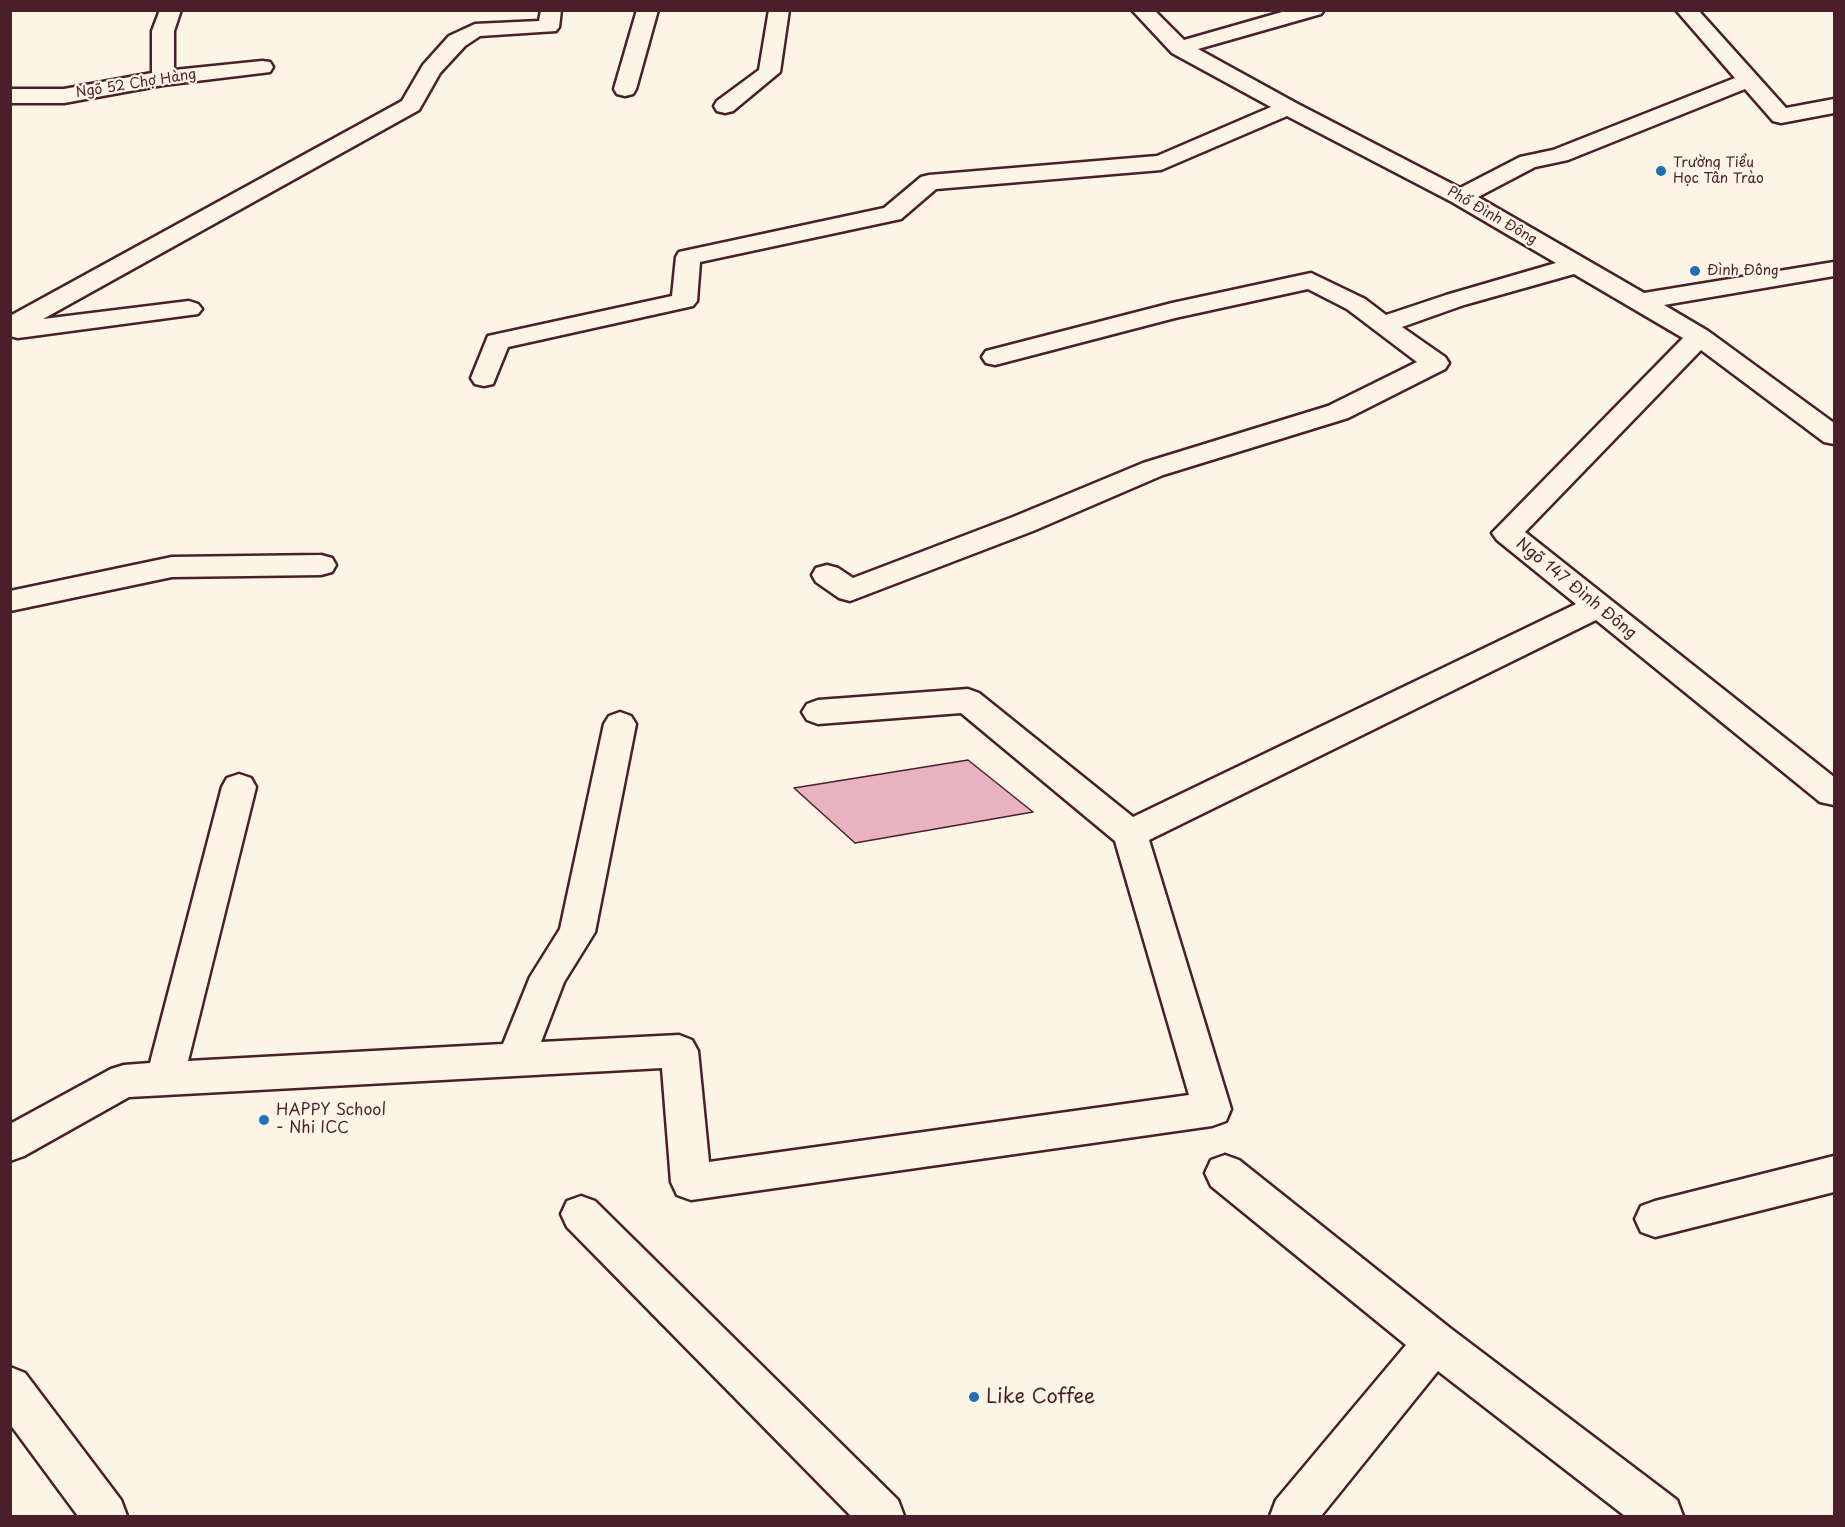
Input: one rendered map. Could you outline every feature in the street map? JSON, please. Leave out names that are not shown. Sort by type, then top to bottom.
[{"type":"street","points":[[163,78],[163,31],[171,10]]},
{"type":"street","points":[[10,329],[411,105],[431,70],[457,41],[475,30],[549,27],[550,10]]},
{"type":"street","points":[[625,89],[648,10]]},
{"type":"street","points":[[725,106],[769,72],[779,10]]},
{"type":"street","name":"Phố Đình Đông","points":[[1142,10],[1180,48],[1288,108],[1460,197],[1640,301],[1698,337],[1834,436]]},
{"type":"street","points":[[1180,48],[1314,10]]},
{"type":"street","points":[[1686,10],[1781,116],[1834,106]]},
{"type":"street","name":"Ngõ 52 Chợ Hàng","points":[[10,96],[64,96],[163,78],[262,67]]},
{"type":"street","points":[[1460,197],[1528,162],[1560,155],[1749,80]]},
{"type":"street","points":[[484,378],[497,342],[684,301],[688,257],[892,214],[929,182],[1161,163],[1288,108]]},
{"type":"street","points":[[1383,325],[1455,300],[1577,265]]},
{"type":"street","points":[[1640,301],[1834,269]]},
{"type":"street","points":[[827,575],[850,591],[1023,524],[1153,469],[1338,412],[1436,363],[1356,304],[1311,281],[1172,311],[995,357]]},
{"type":"street","points":[[10,329],[189,309]]},
{"type":"street","name":"Ngõ 147 Đình Đông","points":[[1698,337],[1507,533],[1832,793]]},
{"type":"street","points":[[10,601],[172,567],[321,565]]},
{"type":"street","points":[[1130,834],[1598,606]]},
{"type":"street","points":[[10,1144],[124,1081],[679,1051],[691,1182],[1212,1109],[1130,834],[968,701],[818,712]]},
{"type":"street","points":[[516,1059],[548,977],[577,932],[620,724]]},
{"type":"street","points":[[165,1079],[239,787]]},
{"type":"street","points":[[1225,1173],[1435,1342],[1661,1516]]},
{"type":"street","points":[[1655,1219],[1834,1174]]},
{"type":"street","points":[[582,1214],[882,1516]]},
{"type":"street","points":[[1292,1516],[1435,1342]]},
{"type":"street","points":[[10,1388],[105,1516]]},
{"type":"building","points":[[968,760],[1033,812],[855,843],[794,788]]},
{"type":"place","name":"Trường Tiểu Học Tân Trào","points":[[1661,171]]},
{"type":"place","name":"Đình Đông","points":[[1695,271]]},
{"type":"place","name":"HAPPY School - Nhi ICC","points":[[264,1120]]},
{"type":"place","name":"Like Coffee","points":[[974,1397]]}]
